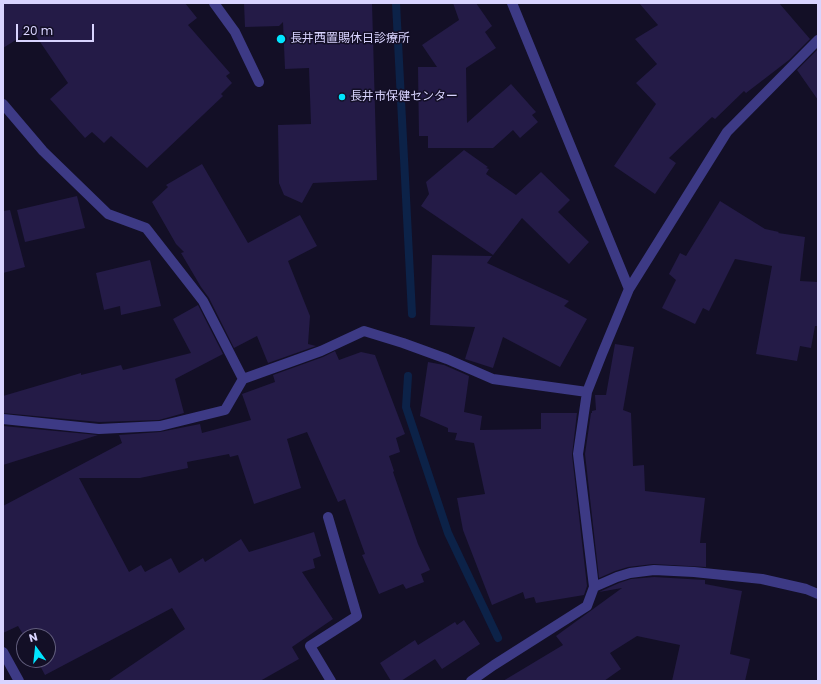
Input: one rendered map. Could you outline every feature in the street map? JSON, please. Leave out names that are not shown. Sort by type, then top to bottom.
[{"type":"street","points":[[214,3],[235,32],[259,82]]},
{"type":"street","points":[[512,3],[629,289]]},
{"type":"street","points":[[471,681],[587,606],[594,587],[578,454],[587,392],[629,289],[727,132],[818,40]]},
{"type":"street","points":[[3,104],[43,151],[108,214],[146,228],[203,301],[243,379]]},
{"type":"street","points":[[3,419],[99,429],[160,426],[225,410],[243,379],[321,351],[364,331],[447,359],[493,379],[587,392]]},
{"type":"street","points":[[328,517],[357,616],[310,646],[330,681]]},
{"type":"street","points":[[594,587],[630,573],[654,570],[694,572],[762,579],[806,589],[818,594]]},
{"type":"street","points":[[3,652],[19,681]]},
{"type":"building","points":[[3,3],[185,3],[197,18],[188,25],[230,73],[226,76],[232,83],[221,94],[223,96],[147,168],[111,136],[104,143],[92,132],[85,138],[50,99],[68,83],[32,30],[3,48]]},
{"type":"building","name":"長井市保健センター","points":[[244,3],[372,3],[377,180],[313,183],[302,203],[284,195],[279,183],[278,125],[311,124],[309,68],[285,69],[283,22],[279,26],[245,27]]},
{"type":"building","points":[[453,3],[476,3],[492,26],[485,32],[496,48],[466,68],[467,123],[511,84],[536,112],[532,115],[538,122],[520,138],[513,130],[493,148],[428,148],[428,136],[419,136],[418,67],[437,67],[422,45],[459,20]]},
{"type":"building","points":[[639,3],[779,3],[810,39],[789,60],[746,93],[744,91],[715,119],[712,117],[669,158],[676,163],[655,194],[614,166],[656,104],[636,83],[657,64],[635,39],[658,25]]},
{"type":"building","points":[[818,49],[818,100],[797,70]]},
{"type":"building","points":[[464,150],[488,167],[486,168],[489,169],[486,174],[516,195],[541,172],[570,200],[558,212],[589,242],[569,264],[522,218],[493,255],[421,206],[429,194],[426,182]]},
{"type":"building","points":[[202,164],[248,243],[300,215],[317,246],[288,261],[310,316],[308,344],[316,346],[268,363],[257,336],[234,348],[209,298],[181,253],[184,252],[176,244],[152,202],[168,187],[166,185]]},
{"type":"building","points":[[77,196],[85,228],[25,242],[17,210]]},
{"type":"building","points":[[720,201],[765,229],[779,232],[778,233],[805,237],[800,281],[818,282],[818,326],[815,326],[811,348],[800,346],[797,361],[756,354],[772,266],[735,259],[709,311],[703,308],[695,324],[662,308],[676,280],[669,274],[680,253],[686,256]]},
{"type":"building","points":[[10,210],[25,267],[3,273],[3,211]]},
{"type":"building","points":[[432,255],[492,256],[487,263],[569,301],[564,306],[587,319],[560,367],[503,337],[493,368],[465,359],[475,327],[430,325]]},
{"type":"building","points":[[150,260],[161,306],[121,315],[120,306],[104,310],[96,273]]},
{"type":"building","points":[[198,305],[223,354],[175,379],[184,413],[159,420],[99,422],[3,413],[3,396],[81,373],[81,375],[121,365],[123,370],[191,353],[173,319]]},
{"type":"building","points":[[615,344],[634,347],[623,410],[631,413],[633,466],[644,465],[645,491],[705,498],[700,543],[706,543],[706,567],[653,564],[628,567],[599,578],[585,454],[591,413],[592,411],[596,410],[595,395],[606,395]]},
{"type":"building","points":[[335,351],[339,360],[361,352],[375,355],[405,434],[396,438],[400,452],[389,456],[394,471],[393,472],[418,544],[430,570],[421,574],[424,582],[406,589],[403,584],[379,594],[362,555],[365,554],[345,499],[338,502],[307,432],[287,439],[301,488],[254,504],[238,455],[230,457],[229,454],[187,462],[188,468],[140,478],[79,478],[129,572],[141,565],[145,572],[171,558],[179,573],[203,558],[205,562],[241,539],[249,552],[314,532],[321,556],[313,559],[315,568],[302,572],[333,619],[292,647],[299,659],[260,681],[108,681],[185,629],[172,608],[45,675],[41,668],[56,668],[56,628],[19,628],[18,626],[3,633],[3,506],[122,443],[119,435],[160,432],[200,424],[202,433],[251,420],[242,394],[275,382],[273,375],[323,357]]},
{"type":"building","points":[[428,362],[444,365],[469,376],[464,412],[482,416],[480,430],[541,429],[541,413],[577,413],[572,455],[587,586],[584,595],[536,603],[534,597],[525,599],[523,592],[492,605],[463,530],[457,498],[485,494],[474,443],[455,440],[457,433],[448,432],[448,428],[420,416]]},
{"type":"building","points":[[3,426],[98,435],[3,465]]},
{"type":"building","points":[[654,577],[705,580],[705,584],[742,591],[730,654],[750,659],[745,681],[672,681],[680,645],[637,636],[610,653],[621,669],[604,681],[503,681],[563,645],[556,636],[622,588],[599,592],[631,579]]},
{"type":"building","points":[[464,620],[480,644],[442,669],[435,659],[401,681],[391,681],[380,663],[415,640],[418,645],[455,622],[457,625]]},
{"type":"waterway","points":[[396,3],[412,314]]},
{"type":"waterway","points":[[408,376],[406,407],[448,533],[498,638]]},
{"type":"place","name":"長井西置賜休日診療所","points":[[281,39]]},
{"type":"place","name":"長井市保健センター","points":[[342,97]]}]
